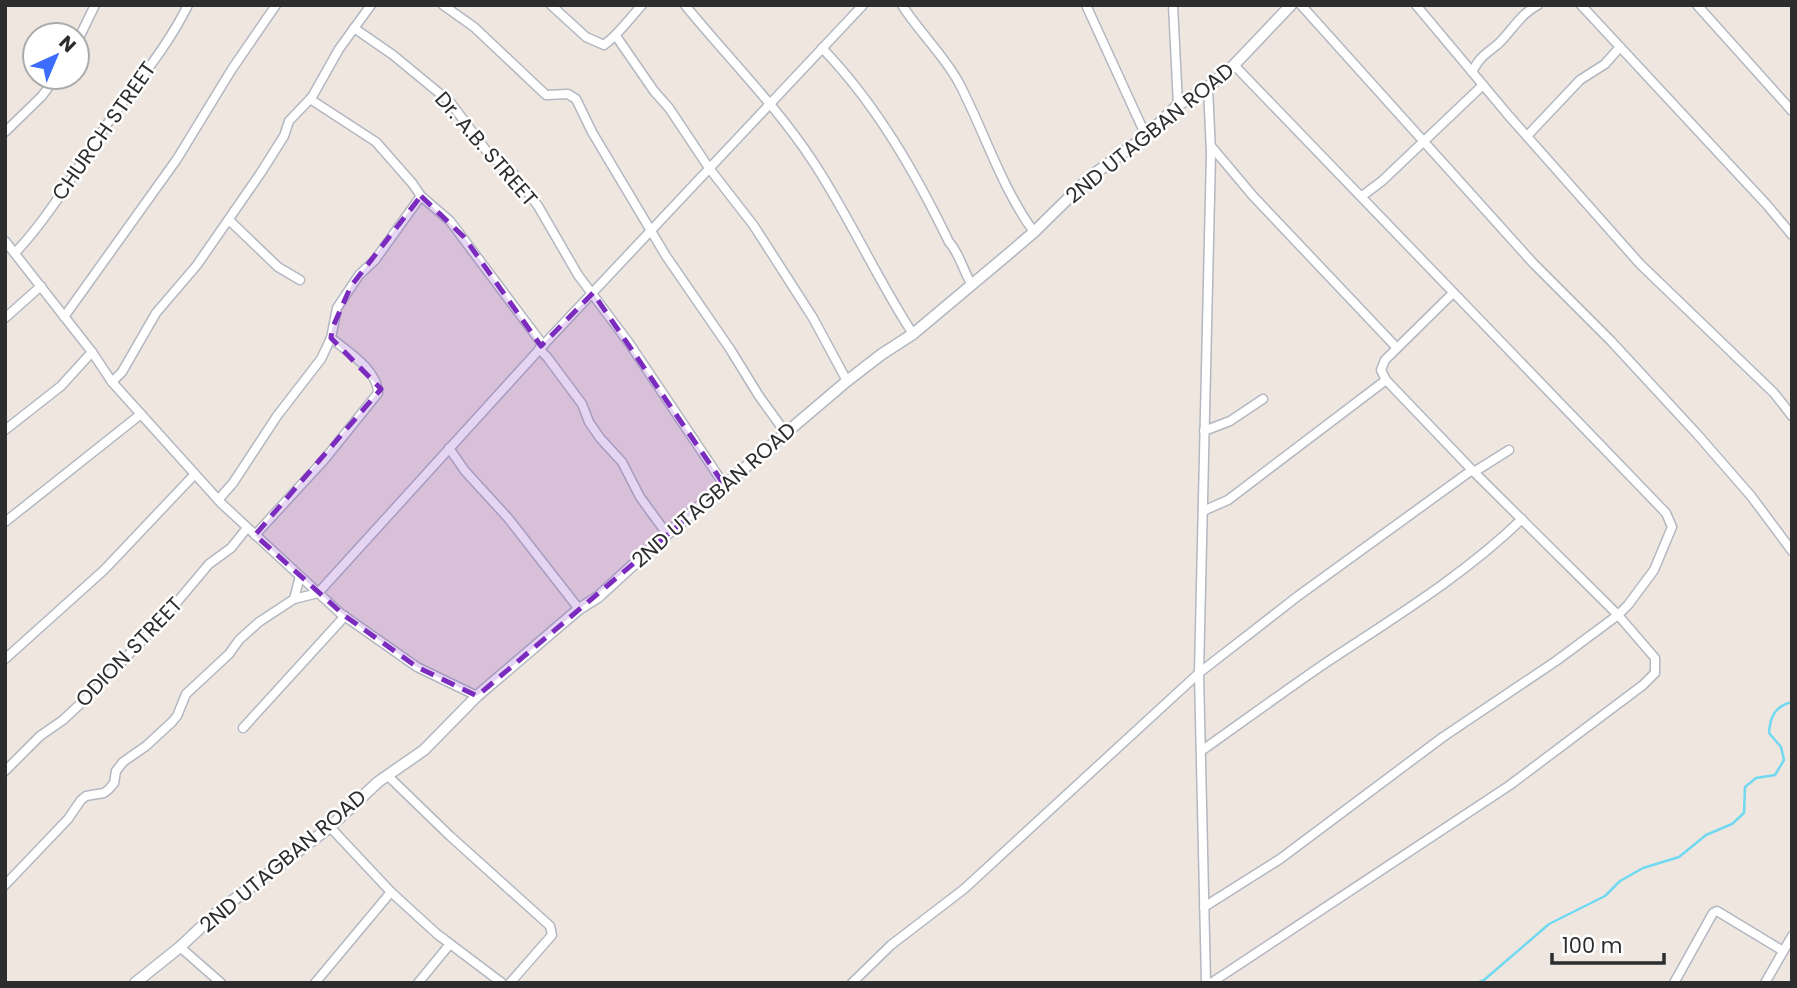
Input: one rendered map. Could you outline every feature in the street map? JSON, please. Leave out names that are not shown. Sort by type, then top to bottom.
[{"type":"street","points":[[87,21],[95,5]]},
{"type":"street","name":"CHURCH STREET","points":[[15,253],[33,233],[114,115],[142,80],[188,5]]},
{"type":"street","points":[[64,317],[177,159],[276,5]]},
{"type":"street","points":[[112,382],[121,372],[156,313],[197,265],[229,220],[284,136],[289,121],[310,99],[322,76],[370,5]]},
{"type":"street","points":[[443,5],[474,27],[546,95],[568,94],[576,99],[592,132],[651,230],[785,432]]},
{"type":"street","points":[[551,5],[594,41],[604,45],[616,36],[619,29],[642,5]]},
{"type":"street","points":[[685,5],[770,103],[812,161],[838,202],[897,311],[913,334]]},
{"type":"street","points":[[5,885],[68,819],[81,800],[109,789],[123,762],[146,746],[172,722],[186,694],[229,654],[239,640],[259,622],[294,599],[318,593],[541,347],[863,5]]},
{"type":"street","points":[[902,5],[958,81],[1010,195],[1034,232]]},
{"type":"street","points":[[1086,5],[1146,136]]},
{"type":"street","points":[[1173,5],[1178,105]]},
{"type":"street","name":"2ND UTAGBAN ROAD","points":[[135,983],[180,947],[215,914],[330,827],[387,775],[424,750],[477,696],[579,609],[598,597],[785,432],[972,285],[1034,232],[1090,177],[1146,136],[1178,105],[1208,87],[1234,65],[1291,5]]},
{"type":"street","points":[[1301,5],[1533,263],[1698,434],[1751,496],[1792,551]]},
{"type":"street","points":[[1416,5],[1483,86],[1640,264],[1774,393],[1792,416]]},
{"type":"street","points":[[1472,72],[1485,52],[1496,46],[1526,11],[1538,5]]},
{"type":"street","points":[[1581,5],[1792,234]]},
{"type":"street","points":[[1698,5],[1792,111]]},
{"type":"street","name":"Dr. A.B. STREET","points":[[354,27],[450,102],[491,157],[513,173],[559,240],[578,275],[725,486]]},
{"type":"street","points":[[616,36],[709,168],[754,226],[813,318],[847,381]]},
{"type":"street","points":[[1527,136],[1580,80],[1605,64],[1620,47]]},
{"type":"street","points":[[822,48],[851,78],[897,146],[949,242],[956,250],[972,285]]},
{"type":"street","points":[[1204,907],[1280,859],[1443,737],[1556,661],[1618,615],[1654,570],[1672,527],[1666,513],[1234,65]]},
{"type":"street","points":[[1362,196],[1382,181],[1483,86]]},
{"type":"street","points":[[1208,87],[1211,146],[1199,673],[1208,983]]},
{"type":"street","points":[[5,132],[46,91]]},
{"type":"street","points":[[310,99],[376,142],[421,196],[464,237],[582,404],[589,422],[600,438],[622,462],[640,498],[667,534]]},
{"type":"street","points":[[1211,146],[1252,196],[1397,348]]},
{"type":"street","points":[[218,500],[233,483],[277,415],[321,359],[331,338],[337,308],[351,286],[375,260],[421,196]]},
{"type":"street","points":[[229,220],[278,267],[300,280]]},
{"type":"street","points":[[5,241],[92,352],[112,382],[218,500],[247,528],[345,617],[417,667],[477,696]]},
{"type":"street","points":[[5,318],[41,286]]},
{"type":"street","points":[[1208,983],[1510,785],[1643,685],[1655,673],[1655,658],[1618,615],[1386,380],[1381,370],[1385,360],[1454,293]]},
{"type":"street","points":[[255,535],[324,460],[378,393],[378,385],[361,363],[331,338]]},
{"type":"street","points":[[5,430],[61,386],[92,352]]},
{"type":"street","points":[[1203,511],[1228,500],[1386,380]]},
{"type":"street","points":[[1205,431],[1230,421],[1262,399]]},
{"type":"street","points":[[5,522],[141,414]]},
{"type":"street","points":[[449,448],[579,609]]},
{"type":"street","points":[[852,983],[891,945],[964,888],[1199,673],[1298,596],[1473,471],[1509,450]]},
{"type":"street","points":[[5,659],[104,570],[195,474]]},
{"type":"street","points":[[1204,749],[1326,663],[1457,576],[1489,551],[1522,519]]},
{"type":"street","name":"ODION STREET","points":[[5,771],[40,736],[63,720],[95,690],[167,614],[209,564],[231,548],[247,528]]},
{"type":"street","points":[[294,599],[300,576]]},
{"type":"street","points":[[243,728],[345,617]]},
{"type":"street","points":[[387,775],[550,926],[552,935],[510,983]]},
{"type":"street","points":[[330,827],[391,892],[450,944],[502,983]]},
{"type":"street","points":[[315,983],[391,892]]},
{"type":"street","points":[[1674,983],[1717,911],[1783,951]]},
{"type":"street","points":[[1765,983],[1792,936]]},
{"type":"street","points":[[418,983],[450,944]]},
{"type":"street","points":[[180,947],[220,983]]},
{"type":"highlighted area","points":[[421,196],[464,237],[541,346],[593,293],[725,486],[477,696],[417,667],[345,616],[255,535],[381,389],[331,338],[332,329],[351,286]]},
{"type":"waterway","points":[[1477,983],[1484,980],[1549,924],[1605,896],[1620,881],[1643,868],[1679,857],[1706,835],[1732,824],[1744,813],[1745,787],[1756,778],[1775,775],[1784,760],[1781,747],[1769,733],[1772,717],[1778,709],[1792,702]]}]
